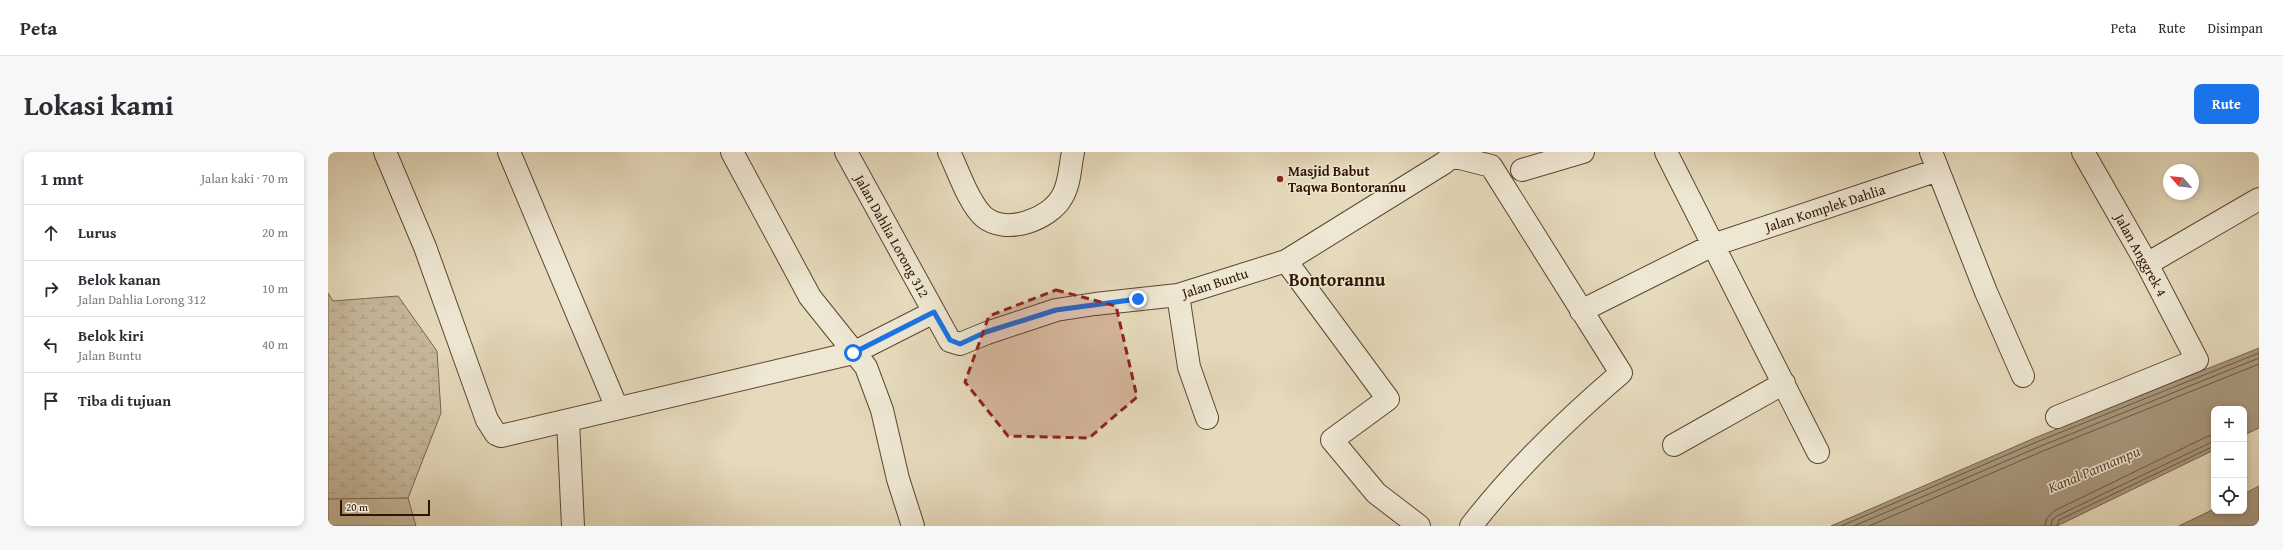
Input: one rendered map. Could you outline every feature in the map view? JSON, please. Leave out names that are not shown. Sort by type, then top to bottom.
[{"type":"street","points":[[385,152],[442,290],[452,324],[492,429],[501,436],[507,436],[618,408],[853,353],[934,312]]},
{"type":"street","points":[[509,152],[618,408]]},
{"type":"street","points":[[732,152],[810,296],[853,353],[866,367],[882,410],[898,479],[913,526]]},
{"type":"street","name":"Jalan Dahlia Lorong 312","points":[[846,152],[950,340]]},
{"type":"street","points":[[949,152],[974,203],[984,217],[1000,225],[1020,224],[1047,214],[1062,198],[1073,152]]},
{"type":"street","points":[[1522,170],[1583,152]]},
{"type":"street","points":[[1666,152],[1784,382],[1818,452]]},
{"type":"street","name":"Jalan Anggrek 4","points":[[2056,417],[2197,360],[2147,264],[2083,152]]},
{"type":"street","points":[[1452,154],[1491,166],[1621,373],[1543,444],[1494,497],[1471,526]]},
{"type":"street","name":"Jalan Buntu","points":[[950,340],[960,344],[986,332],[1056,310],[1138,299],[1175,296],[1286,261],[1452,154]]},
{"type":"street","points":[[1934,161],[1986,292],[2023,376]]},
{"type":"street","name":"Jalan Komplek Dahlia","points":[[1581,311],[1713,245],[1934,161]]},
{"type":"street","points":[[2147,264],[2259,199]]},
{"type":"street","points":[[1286,261],[1388,399],[1332,440],[1376,493],[1419,526]]},
{"type":"street","points":[[1175,296],[1189,367],[1207,418]]},
{"type":"street","points":[[1674,445],[1784,382]]},
{"type":"street","points":[[568,421],[573,526]]},
{"type":"highlighted area","points":[[1056,290],[1116,306],[1137,397],[1089,438],[1008,436],[965,382],[989,316]]},
{"type":"green space","points":[[328,293],[333,301],[398,296],[437,351],[441,413],[408,498],[328,499]]},
{"type":"green space","points":[[328,495],[408,498],[416,526],[328,526]]},
{"type":"water","name":"Kanal Pannampu","points":[[2259,348],[2259,428],[2247,434],[2247,406],[2211,406],[2211,451],[2057,526],[1831,526],[2037,437]]},
{"type":"water","points":[[2259,486],[2259,526],[2179,526],[2211,510],[2211,514],[2247,514],[2247,492]]},
{"type":"place","name":"Masjid Babut Taqwa Bontorannu","points":[[1280,179]]},
{"type":"district","name":"Bontorannu","points":[[1337,279]]},
{"type":"route","points":[[853,353],[934,312],[950,340],[954,343],[960,344],[986,332],[1056,310],[1138,299]]}]
